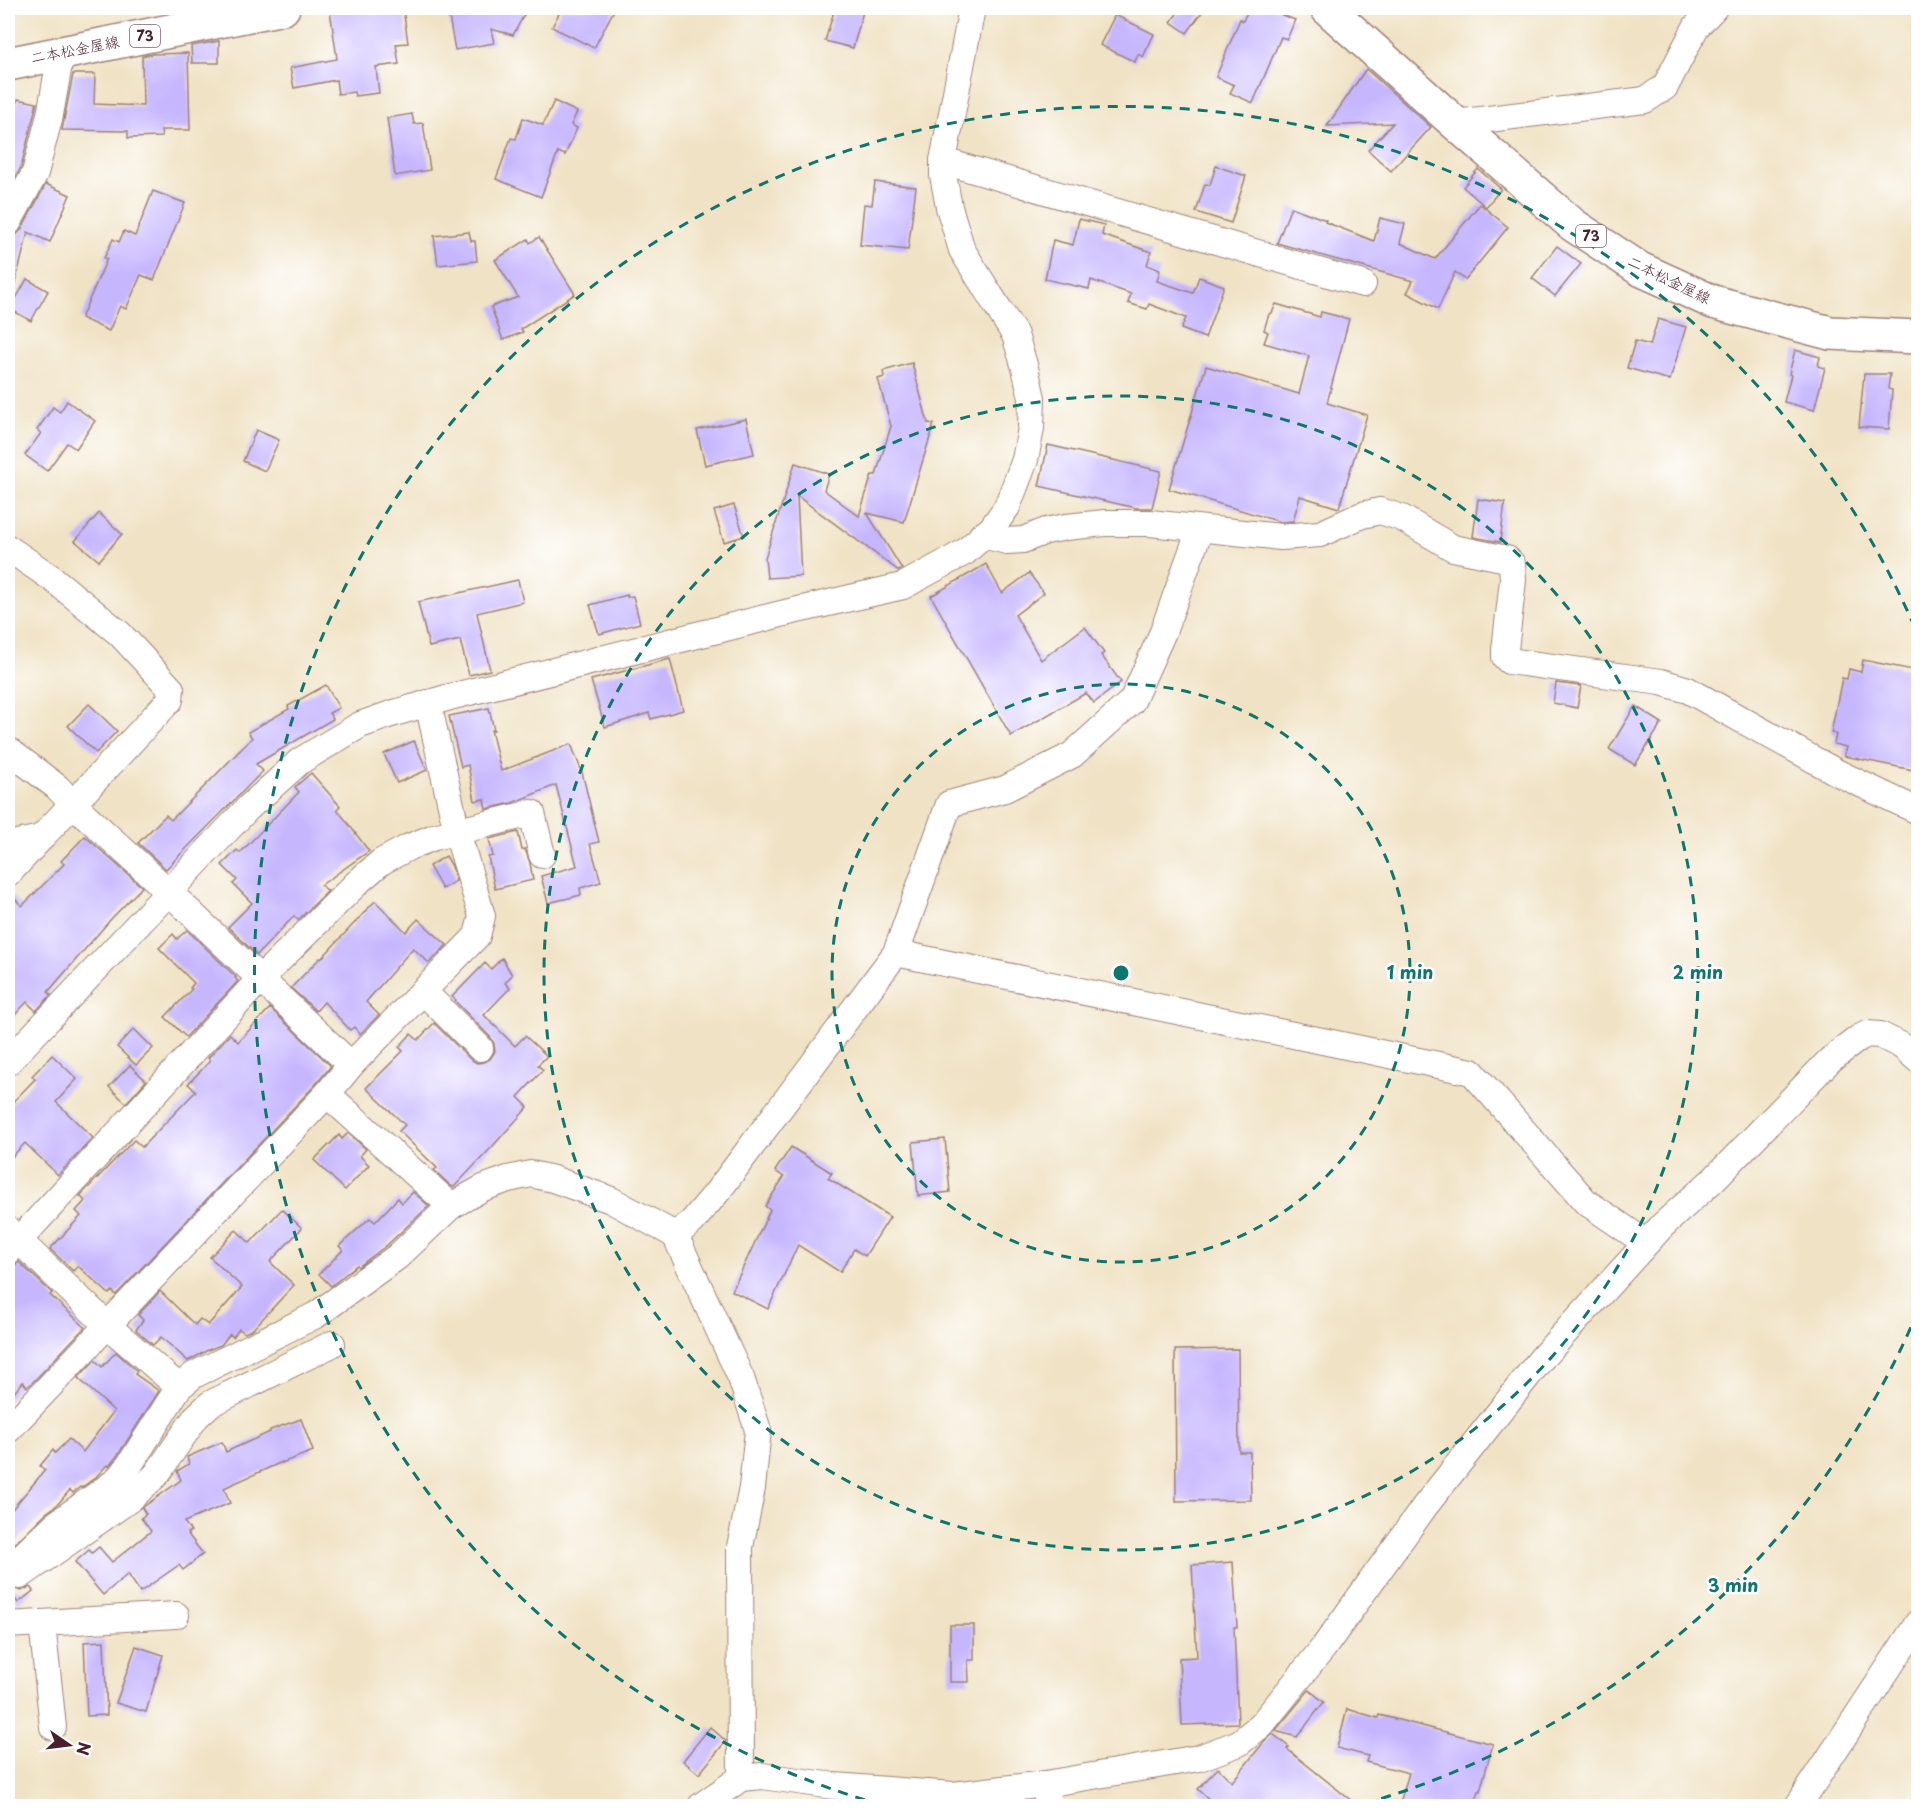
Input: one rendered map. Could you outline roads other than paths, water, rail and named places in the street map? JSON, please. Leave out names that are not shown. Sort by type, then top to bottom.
[{"type":"main road","name":"二本松金屋線","points":[[8,64],[283,8]]},
{"type":"main road","name":"二本松金屋線","points":[[1327,8],[1573,225],[1640,269],[1713,302],[1830,333],[1918,338]]},
{"type":"street","points":[[8,1062],[248,808],[300,761],[360,725],[428,703],[789,612],[903,586],[965,552],[992,528],[1007,507],[1025,460],[1032,428],[1032,398],[1015,335],[962,250],[949,207],[943,175],[943,161],[972,8]]},
{"type":"street","points":[[1455,123],[1645,100],[1665,87],[1696,27],[1714,8]]},
{"type":"street","points":[[8,224],[35,173],[50,115],[58,70],[57,54]]},
{"type":"street","points":[[943,161],[1363,284]]},
{"type":"street","points":[[982,535],[1007,542],[1023,540],[1046,531],[1066,527],[1105,523],[1150,523],[1281,537],[1320,534],[1362,515],[1380,511],[1390,513],[1453,548],[1507,559],[1512,564],[1513,580],[1504,650],[1505,657],[1509,661],[1661,682],[1688,690],[1838,773],[1918,811]]},
{"type":"street","points":[[675,1235],[692,1222],[718,1191],[896,953],[948,804],[1005,789],[1072,755],[1132,701],[1162,632],[1200,529]]},
{"type":"street","points":[[8,548],[53,579],[120,634],[171,689],[170,700],[8,874]]},
{"type":"street","points":[[8,1430],[327,1094],[351,1065],[477,936],[482,916],[457,832],[428,703]]},
{"type":"street","points":[[8,750],[57,787],[351,1065]]},
{"type":"street","points":[[179,1387],[11,1241],[261,978],[381,862],[434,837],[532,813],[542,855]]},
{"type":"street","points":[[8,845],[41,838]]},
{"type":"street","points":[[896,953],[1472,1072],[1586,1202],[1646,1243]]},
{"type":"street","points":[[423,991],[480,1048]]},
{"type":"street","points":[[701,1806],[741,1778],[762,1776],[835,1796],[1046,1795],[1199,1758],[1239,1743],[1261,1725],[1324,1647],[1425,1506],[1542,1358],[1663,1225],[1714,1179],[1830,1060],[1859,1038],[1868,1034],[1880,1035],[1902,1046],[1918,1060]]},
{"type":"street","points":[[327,1094],[451,1206]]},
{"type":"street","points":[[8,1573],[13,1565],[56,1524],[116,1481],[130,1464],[179,1387],[194,1375],[316,1315],[397,1257],[451,1206],[483,1188],[531,1174],[553,1179],[611,1200],[675,1235],[741,1378],[758,1430],[752,1488],[740,1547],[741,1778]]},
{"type":"street","points":[[8,1585],[129,1499],[156,1475],[196,1417],[210,1404],[332,1344]]},
{"type":"street","points":[[8,1624],[176,1615]]},
{"type":"street","points":[[42,1623],[53,1727]]},
{"type":"street","points":[[1798,1806],[1918,1623]]}]
